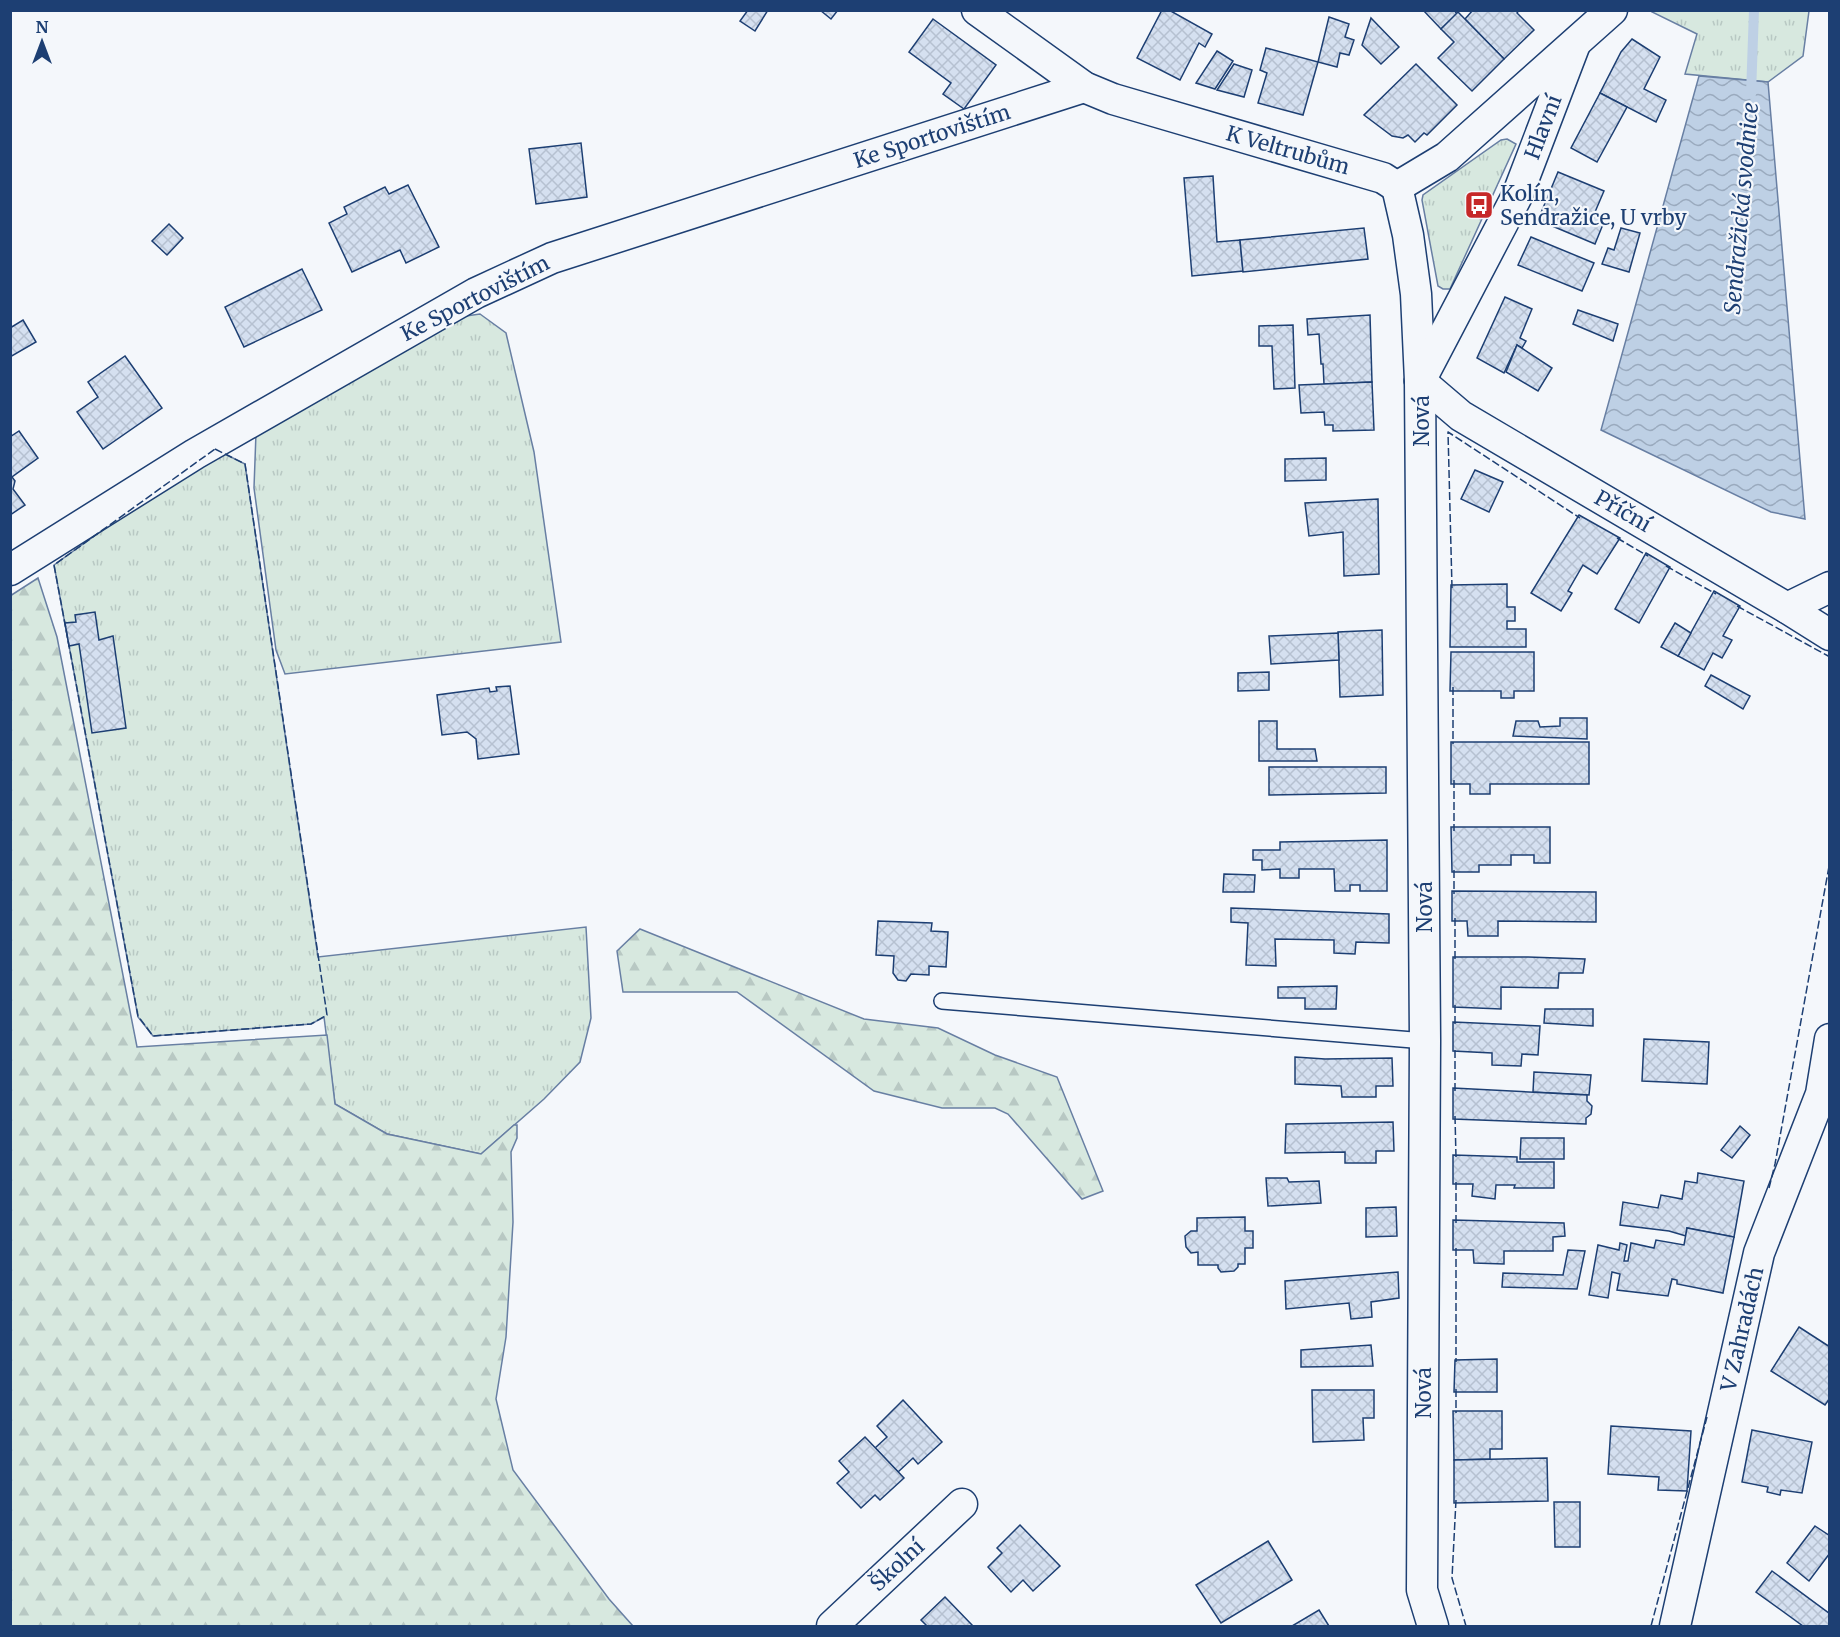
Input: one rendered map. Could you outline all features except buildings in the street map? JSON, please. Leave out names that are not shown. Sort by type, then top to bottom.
[{"type":"street","name":"Hlavní","points":[[1420,381],[1516,196],[1575,44],[1612,10]]},
{"type":"street","name":"K Veltrubům","points":[[990,15],[1084,87],[1113,99],[1383,178],[1397,187]]},
{"type":"street","points":[[1397,187],[1447,157],[1575,44]]},
{"type":"street","name":"Ke Sportovištím","points":[[10,570],[226,436],[476,293],[552,258],[1084,87]]},
{"type":"street","name":"Nová","points":[[1397,187],[1408,235],[1416,294],[1420,381],[1425,1041],[1422,1590],[1433,1626]]},
{"type":"street","name":"Příční","points":[[1420,381],[1461,416],[1830,635]]},
{"type":"street","points":[[1787,608],[1830,587]]},
{"type":"street","name":"V Zahradách","points":[[1675,1626],[1759,1253],[1821,1094],[1830,1039]]},
{"type":"street","name":"Školní","points":[[832,1626],[962,1504]]},
{"type":"lane","points":[[942,1001],[1425,1041]]},
{"type":"green space","points":[[1653,10],[1809,11],[1803,56],[1768,82],[1685,74],[1697,34],[1652,12]]},
{"type":"green space","points":[[1507,139],[1516,144],[1450,289],[1443,289],[1438,286],[1423,195],[1501,140]]},
{"type":"green space","points":[[480,314],[506,333],[534,452],[561,642],[285,674],[276,650],[254,488],[256,433],[459,317]]},
{"type":"green space","points":[[215,449],[245,464],[318,957],[586,927],[591,1018],[580,1062],[544,1099],[481,1154],[387,1134],[335,1104],[324,1017],[311,1024],[153,1036],[138,1017],[54,565]]},
{"type":"green space","points":[[38,578],[57,637],[137,1047],[327,1035],[335,1104],[387,1134],[481,1154],[514,1125],[517,1125],[517,1138],[511,1152],[513,1222],[506,1337],[496,1399],[513,1470],[609,1599],[633,1626],[11,1626],[10,596]]},
{"type":"green space","points":[[640,929],[864,1019],[938,1028],[995,1055],[1057,1077],[1103,1191],[1082,1199],[1008,1114],[995,1108],[942,1108],[874,1091],[737,992],[623,992],[617,951]]},
{"type":"water","points":[[1699,76],[1768,82],[1805,519],[1771,512],[1601,430]]},
{"type":"waterway","name":"Sendražická svodnice","points":[[1751,94],[1754,10]]},
{"type":"fence","points":[[1452,588],[1448,432],[1580,518]]},
{"type":"fence","points":[[215,449],[245,464],[327,1015],[311,1024],[153,1036],[138,1016],[54,565],[215,449]]},
{"type":"fence","points":[[1617,538],[1648,556]]},
{"type":"fence","points":[[1666,566],[1716,594]]},
{"type":"fence","points":[[1737,606],[1830,657]]},
{"type":"fence","points":[[1453,687],[1453,744]]},
{"type":"fence","points":[[1454,780],[1454,831]]},
{"type":"fence","points":[[1769,1188],[1830,861]]},
{"type":"fence","points":[[1454,870],[1454,894]]},
{"type":"fence","points":[[1455,918],[1455,960]]},
{"type":"fence","points":[[1455,1005],[1455,1026]]},
{"type":"fence","points":[[1455,1050],[1455,1092]]},
{"type":"fence","points":[[1455,1116],[1456,1158]]},
{"type":"fence","points":[[1456,1182],[1456,1224]]},
{"type":"fence","points":[[1456,1248],[1456,1362]]},
{"type":"fence","points":[[1456,1389],[1456,1413]]},
{"type":"fence","points":[[1651,1626],[1707,1417]]},
{"type":"fence","points":[[1456,1500],[1452,1578],[1466,1626]]},
{"type":"place","name":"Kolín, Sendražice, U vrby","points":[[1479,205]]}]
